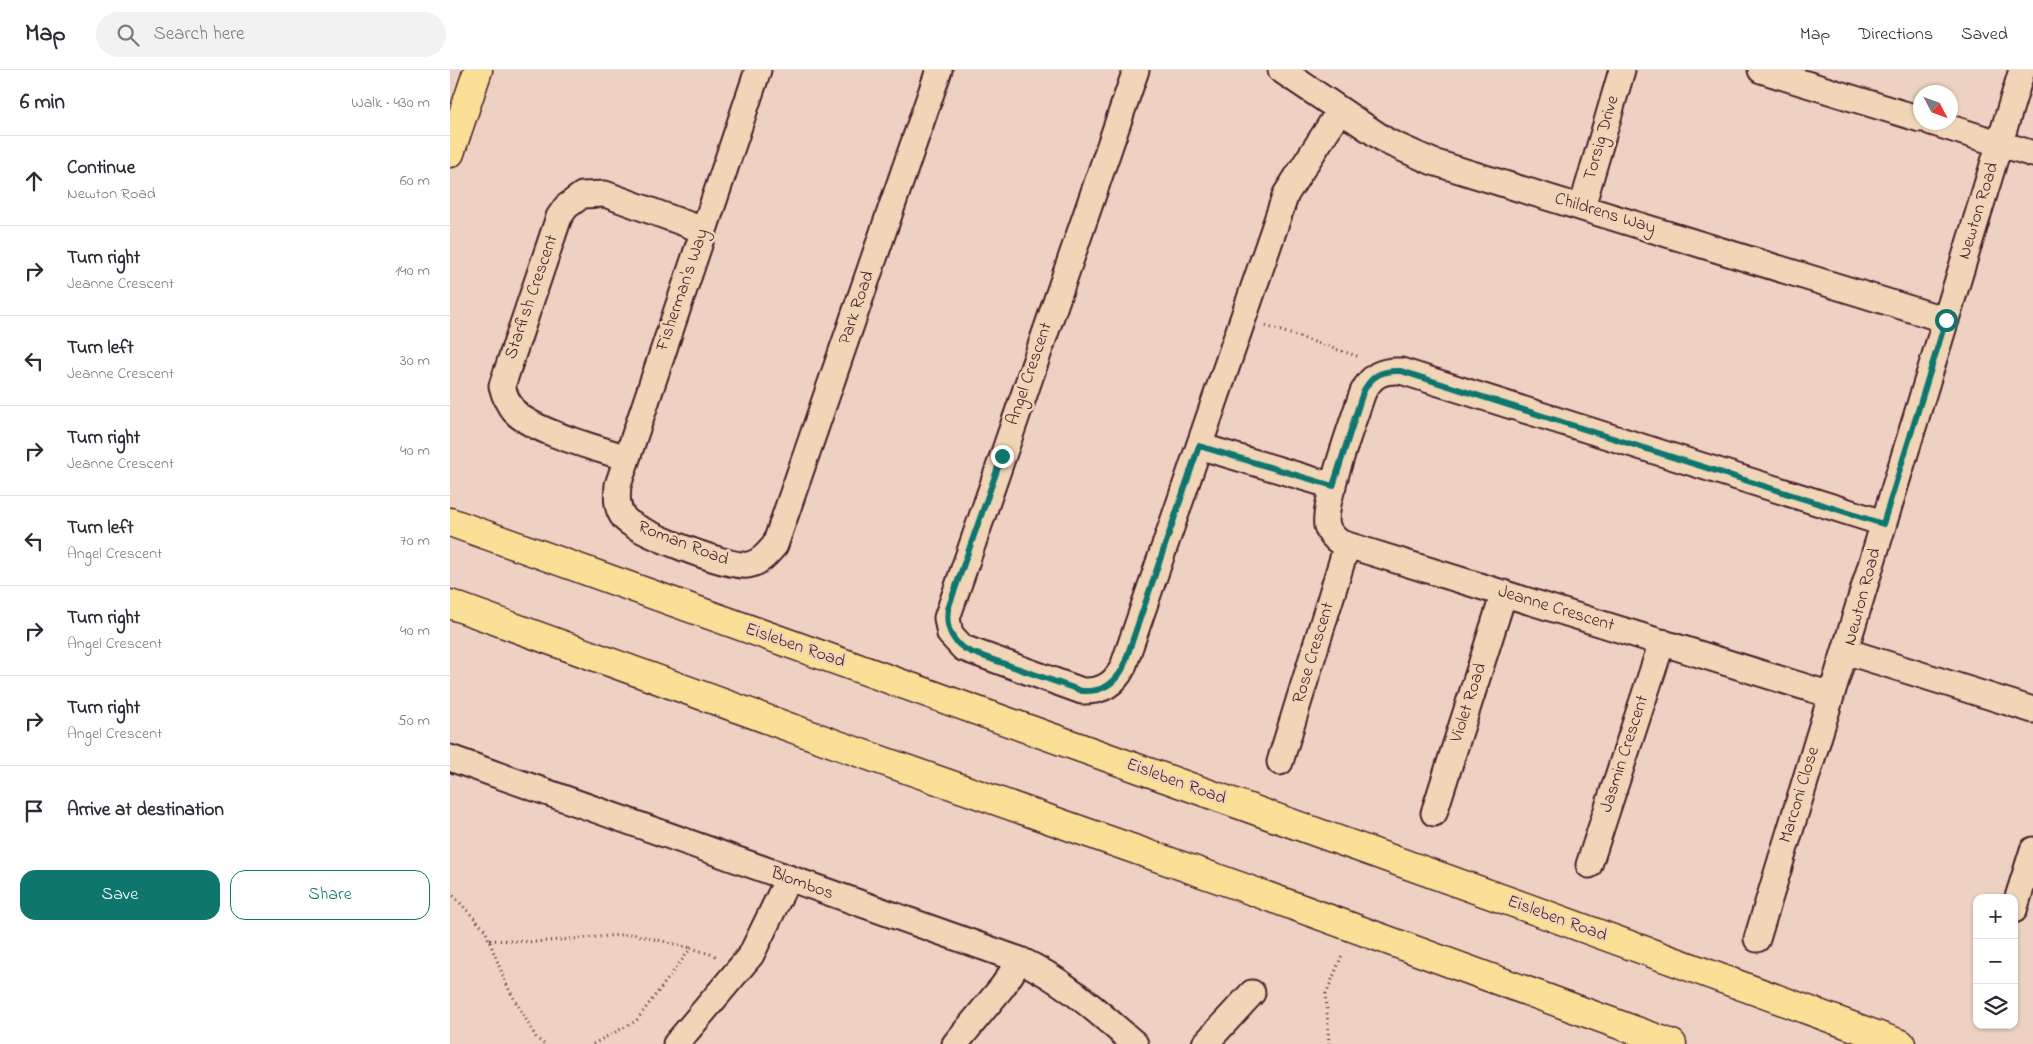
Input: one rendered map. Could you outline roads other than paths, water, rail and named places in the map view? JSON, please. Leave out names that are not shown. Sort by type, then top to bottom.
[{"type":"main road","points":[[450,153],[478,70]]},
{"type":"main road","name":"Eisleben Road","points":[[450,522],[1528,908],[1901,1044]]},
{"type":"main road","points":[[450,604],[852,750],[1239,886],[1672,1044]]},
{"type":"street","name":"Park Road","points":[[774,545],[940,70]]},
{"type":"street","name":"Angel Crescent","points":[[1136,70],[948,609],[948,626],[956,642],[971,652],[1082,691],[1099,690],[1114,682],[1123,668],[1286,194],[1340,110]]},
{"type":"street","name":"Childrens Way","points":[[1281,70],[1388,142],[1433,162],[1946,320]]},
{"type":"street","name":"Torsig Drive","points":[[1582,207],[1622,70]]},
{"type":"street","points":[[1761,70],[1913,117]]},
{"type":"street","name":"Newton Road","points":[[2022,70],[1845,651],[2033,710]]},
{"type":"street","name":"Fisherman's Way","points":[[620,512],[617,502],[618,485],[626,458],[703,230],[754,71]]},
{"type":"street","points":[[1956,130],[2033,154]]},
{"type":"street","name":"Starfish Crescent","points":[[626,458],[534,425],[514,411],[504,394],[502,386],[556,226],[566,207],[582,196],[605,194],[703,230]]},
{"type":"street","name":"Jeanne Crescent","points":[[1831,695],[1347,545],[1336,540],[1326,525],[1333,486],[1368,381],[1385,370],[1401,371],[1883,524]]},
{"type":"street","points":[[1199,446],[1333,486]]},
{"type":"street","name":"Roman Road","points":[[620,512],[629,523],[640,530],[734,565],[748,565],[759,562],[774,545]]},
{"type":"street","name":"Rose Crescent","points":[[1280,762],[1347,545]]},
{"type":"street","name":"Violet Road","points":[[1434,813],[1504,593]]},
{"type":"street","name":"Jasmin Crescent","points":[[1589,865],[1662,642]]},
{"type":"street","name":"Marconi Close","points":[[1757,939],[1845,651]]},
{"type":"street","name":"Blombos","points":[[450,758],[1020,960],[1050,974],[1135,1044]]},
{"type":"street","points":[[2018,897],[2033,850]]},
{"type":"street","points":[[676,1044],[743,966],[761,938],[788,879]]},
{"type":"street","points":[[954,1044],[1003,986],[1020,960]]},
{"type":"street","points":[[1205,1044],[1252,993]]}]
